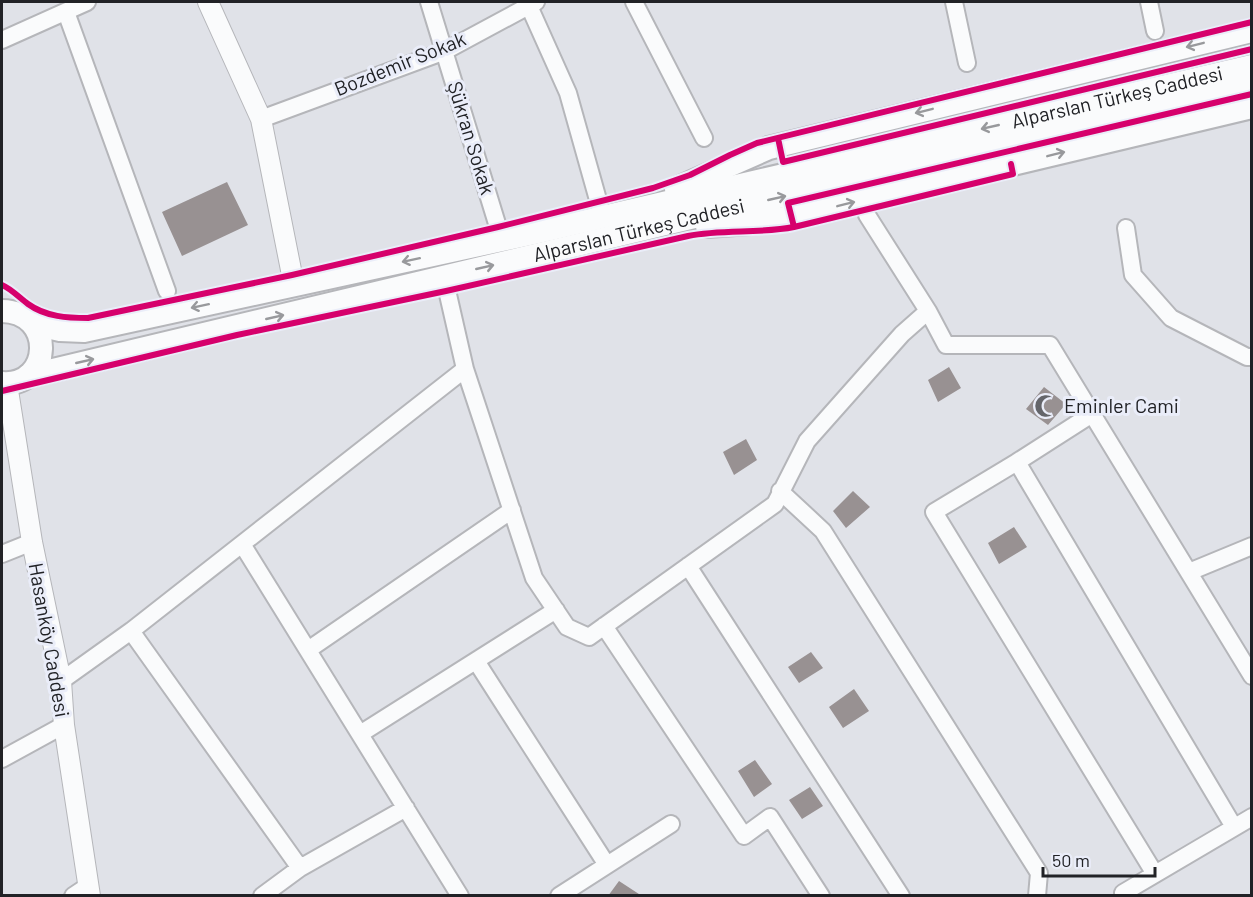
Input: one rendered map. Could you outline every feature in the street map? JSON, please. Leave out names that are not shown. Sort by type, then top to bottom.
[{"type":"main road","points":[[1251,31],[779,146],[748,156],[684,186],[570,215],[537,244],[561,255],[582,253],[699,226],[750,223],[792,217],[1251,106]]},
{"type":"main road","name":"Alparslan Türkeş Caddesi","points":[[4,384],[28,376],[444,277],[537,244],[1251,66]]},
{"type":"main road","name":"Alparslan Türkeş Caddesi","points":[[5,306],[34,324],[60,330],[84,331],[502,240],[537,244],[1251,84]]},
{"type":"main road","points":[[28,376],[36,367],[42,345],[34,324]]},
{"type":"street","points":[[2,40],[87,2]]},
{"type":"street","points":[[208,2],[261,119],[294,285]]},
{"type":"street","name":"Şükran Sokak","points":[[429,2],[502,240]]},
{"type":"street","points":[[634,2],[704,138]]},
{"type":"street","points":[[954,2],[967,63]]},
{"type":"street","points":[[1149,2],[1155,31]]},
{"type":"street","points":[[532,4],[568,93],[600,207]]},
{"type":"street","name":"Bozdemir Sokak","points":[[261,119],[445,51],[532,4]]},
{"type":"street","points":[[66,12],[167,291]]},
{"type":"street","points":[[867,215],[928,311],[946,345],[1050,345],[1251,676]]},
{"type":"street","points":[[1126,228],[1133,274],[1171,318],[1251,357]]},
{"type":"street","points":[[444,277],[465,369],[534,578],[567,627],[589,637],[775,504],[807,441],[902,333],[928,311]]},
{"type":"street","points":[[60,681],[131,631],[465,369]]},
{"type":"street","name":"Hasanköy Caddesi","points":[[4,384],[60,681],[84,892]]},
{"type":"street","points":[[1092,414],[934,512],[1155,874]]},
{"type":"street","points":[[1017,462],[1234,827]]},
{"type":"street","points":[[780,491],[823,531],[1039,873],[1037,896]]},
{"type":"street","points":[[308,650],[512,510]]},
{"type":"street","points":[[2,554],[32,542]]},
{"type":"street","points":[[242,544],[460,896]]},
{"type":"street","points":[[1189,572],[1251,546]]},
{"type":"street","points":[[688,566],[901,896]]},
{"type":"street","points":[[360,734],[556,610]]},
{"type":"street","points":[[604,626],[744,836],[770,817],[816,894]]},
{"type":"street","points":[[131,631],[300,868]]},
{"type":"street","points":[[476,661],[607,865]]},
{"type":"street","points":[[2,759],[64,724]]},
{"type":"street","points":[[262,896],[300,868],[406,808]]},
{"type":"street","points":[[1123,893],[1251,817]]},
{"type":"street","points":[[559,896],[671,824]]},
{"type":"building","points":[[227,182],[248,225],[182,256],[162,212]]},
{"type":"building","points":[[949,367],[961,388],[938,402],[928,380]]},
{"type":"building","name":"Eminler Cami","points":[[1044,387],[1066,404],[1048,425],[1026,409]]},
{"type":"building","points":[[746,439],[757,460],[734,475],[723,452]]},
{"type":"building","points":[[853,491],[870,507],[846,528],[833,511]]},
{"type":"building","points":[[1014,527],[1027,547],[999,564],[988,543]]},
{"type":"building","points":[[811,652],[823,668],[799,683],[788,667]]},
{"type":"building","points":[[854,689],[869,711],[843,728],[829,707]]},
{"type":"building","points":[[755,760],[772,784],[754,797],[738,771]]},
{"type":"building","points":[[810,787],[823,806],[802,819],[789,800]]},
{"type":"building","points":[[619,881],[642,896],[608,896]]},
{"type":"cycle path","points":[[2,285],[42,312],[65,317],[88,318],[292,275],[653,188],[690,175],[757,143],[1252,22]]},
{"type":"cycle path","points":[[778,138],[783,162],[1252,49]]},
{"type":"cycle path","points":[[794,227],[788,203],[1252,94]]},
{"type":"cycle path","points":[[2,391],[237,335],[446,291],[688,236],[794,227],[1013,174],[1011,164]]},
{"type":"place","name":"Eminler Cami","points":[[1046,406]]}]
